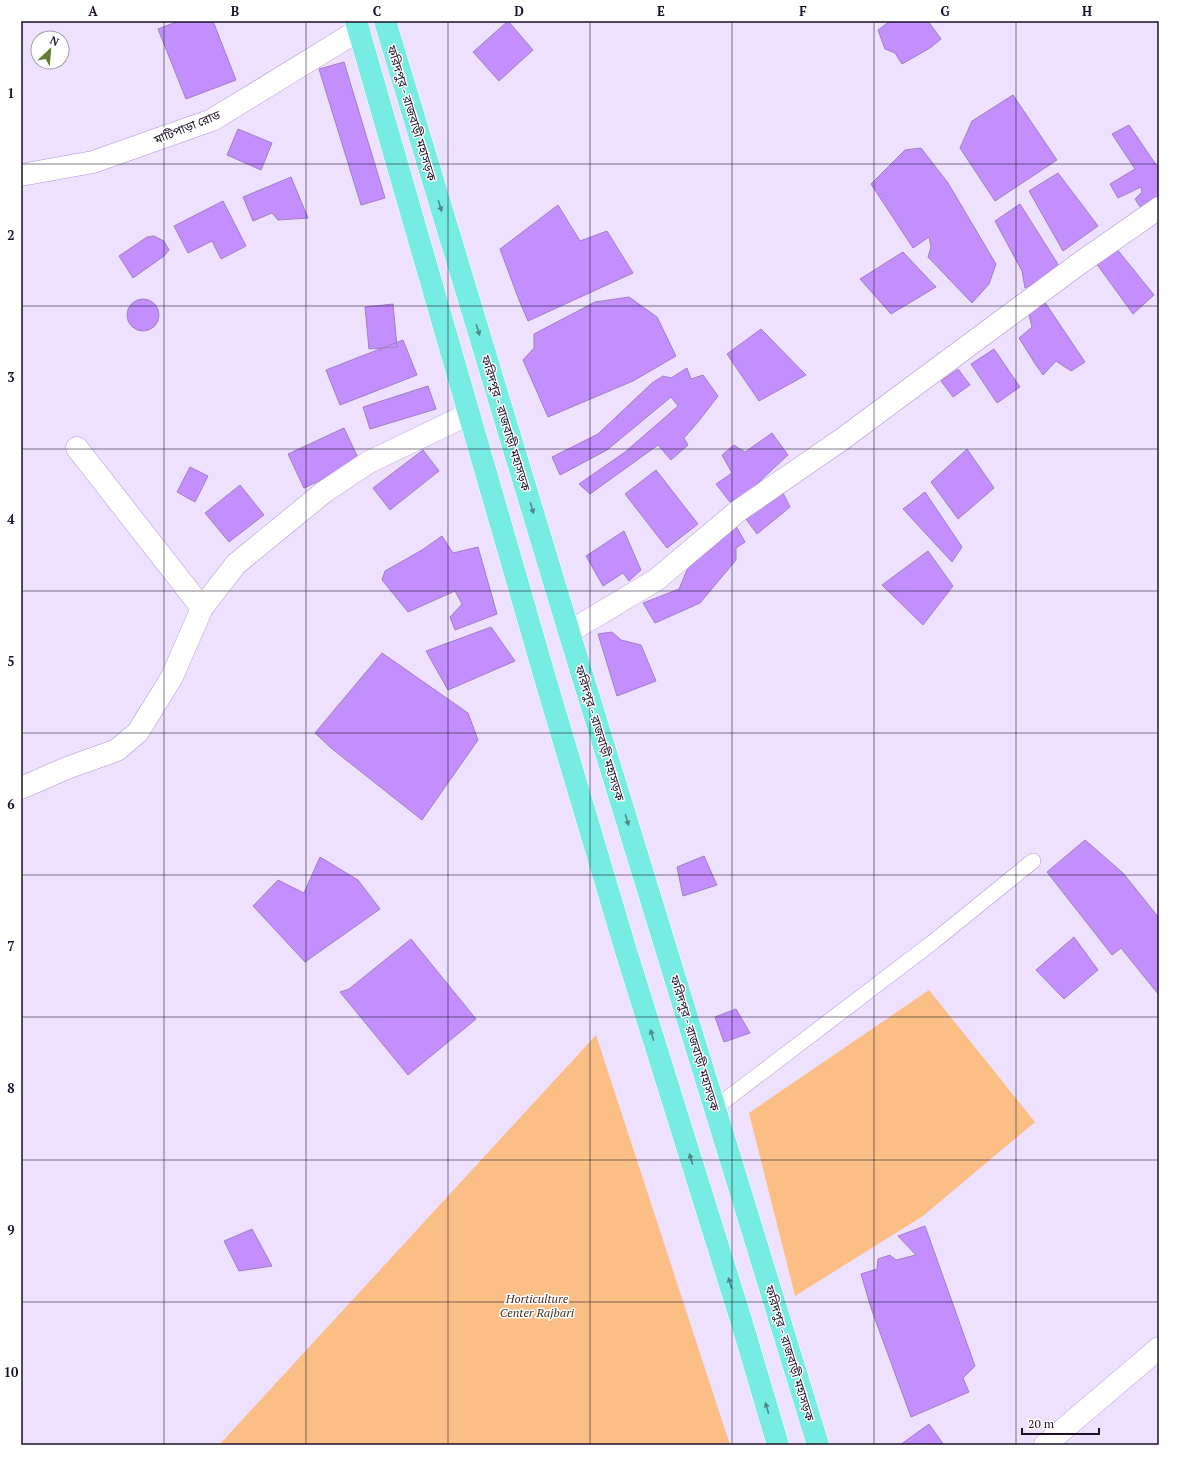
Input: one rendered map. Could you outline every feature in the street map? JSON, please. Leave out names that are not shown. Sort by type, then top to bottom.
[{"type":"main road","name":"ফরিদপুর - রাজবাড়ী মহাসড়ক","points":[[385,21],[569,632],[818,1445]]},
{"type":"main road","points":[[358,26],[547,686],[778,1445]]},
{"type":"street","name":"মাটিপাড়া রোড","points":[[21,175],[93,162],[212,120],[358,26]]},
{"type":"street","points":[[569,632],[656,580],[738,511],[841,440],[1074,268],[1159,208]]},
{"type":"street","points":[[21,788],[67,768],[117,750],[138,732],[172,677],[202,608],[236,564],[324,492],[369,462],[469,414]]},
{"type":"street","points":[[77,448],[202,608]]},
{"type":"street","points":[[1045,1445],[1159,1348]]},
{"type":"lane","points":[[715,1108],[933,942],[1033,861]]},
{"type":"green space","points":[[929,990],[1035,1122],[923,1216],[795,1296],[749,1113]]},
{"type":"green space","name":"Horticulture Center Rajbari","points":[[596,1035],[730,1445],[219,1445]]},
{"type":"building","points":[[179,21],[213,21],[236,80],[186,99],[158,29]]},
{"type":"building","points":[[508,21],[533,50],[499,81],[473,52]]},
{"type":"building","points":[[890,21],[928,21],[941,39],[930,48],[902,64],[895,53],[885,49],[878,30]]},
{"type":"building","points":[[344,62],[385,198],[361,205],[319,69]]},
{"type":"building","points":[[1013,95],[1057,160],[995,201],[960,148],[972,121]]},
{"type":"building","points":[[1129,125],[1159,169],[1159,203],[1143,211],[1135,199],[1142,192],[1141,187],[1118,198],[1110,184],[1135,169],[1112,134]]},
{"type":"building","points":[[238,129],[272,143],[261,170],[227,155]]},
{"type":"building","points":[[921,148],[948,183],[996,264],[989,284],[972,303],[928,257],[931,247],[929,237],[913,248],[871,184],[905,150]]},
{"type":"building","points":[[1058,173],[1098,226],[1063,251],[1029,191]]},
{"type":"building","points":[[291,177],[308,218],[278,220],[272,213],[253,221],[243,197]]},
{"type":"building","points":[[223,201],[246,246],[221,259],[212,241],[188,253],[174,226]]},
{"type":"building","points":[[1020,204],[1061,269],[1025,288],[1022,271],[995,221]]},
{"type":"building","points":[[558,205],[580,241],[607,231],[633,273],[528,321],[500,249]]},
{"type":"building","points":[[154,236],[164,241],[169,250],[164,256],[133,278],[119,256],[147,237]]},
{"type":"building","points":[[1116,248],[1154,295],[1133,314],[1096,263]]},
{"type":"building","points":[[903,252],[936,287],[891,314],[860,279]]},
{"type":"building","points":[[1040,295],[1085,362],[1071,371],[1056,361],[1043,375],[1019,338],[1032,327],[1027,307]]},
{"type":"building","points":[[629,297],[657,317],[676,356],[633,381],[548,417],[523,360],[534,348],[534,334],[595,302]]},
{"type":"building","points":[[140,299],[146,299],[155,303],[159,315],[155,327],[146,331],[140,331],[131,327],[127,318],[127,312],[131,303]]},
{"type":"building","points":[[393,304],[397,347],[369,349],[365,307]]},
{"type":"building","points":[[761,329],[806,375],[759,401],[727,354]]},
{"type":"building","points":[[403,340],[417,375],[340,405],[326,370]]},
{"type":"building","points":[[994,349],[1020,387],[997,403],[971,364]]},
{"type":"building","points":[[687,368],[691,379],[703,375],[718,396],[684,438],[688,445],[671,460],[658,445],[590,494],[579,484],[625,452],[678,406],[671,397],[607,450],[560,475],[552,457],[598,434],[652,383],[663,376],[671,378]]},
{"type":"building","points":[[958,369],[970,385],[953,397],[941,381]]},
{"type":"building","points":[[428,386],[436,409],[370,429],[363,407]]},
{"type":"building","points":[[344,428],[360,462],[304,488],[288,454]]},
{"type":"building","points":[[772,433],[788,455],[733,506],[716,484],[732,473],[722,455],[734,445],[745,452]]},
{"type":"building","points":[[967,449],[994,488],[958,519],[931,482]]},
{"type":"building","points":[[423,450],[439,471],[390,510],[373,488]]},
{"type":"building","points":[[190,467],[208,476],[195,502],[177,492]]},
{"type":"building","points":[[656,470],[698,524],[667,548],[625,494]]},
{"type":"building","points":[[240,485],[264,515],[229,542],[205,513]]},
{"type":"building","points":[[780,487],[790,507],[757,534],[743,515]]},
{"type":"building","points":[[925,492],[962,547],[952,562],[903,509]]},
{"type":"building","points":[[733,521],[745,542],[736,548],[736,560],[700,603],[655,623],[643,603],[679,589],[687,570],[717,535]]},
{"type":"building","points":[[624,531],[641,570],[629,581],[623,573],[603,586],[586,556]]},
{"type":"building","points":[[442,536],[453,553],[478,547],[497,614],[455,630],[450,617],[462,604],[455,591],[408,612],[382,580],[385,571],[422,550]]},
{"type":"building","points":[[928,551],[953,586],[923,625],[882,585]]},
{"type":"building","points":[[491,627],[515,661],[448,690],[426,651]]},
{"type":"building","points":[[612,632],[621,640],[641,645],[656,681],[617,696],[598,634]]},
{"type":"building","points":[[382,653],[468,713],[478,740],[422,820],[331,748],[315,733]]},
{"type":"building","points":[[1085,840],[1123,873],[1159,918],[1159,995],[1121,948],[1112,955],[1047,872]]},
{"type":"building","points":[[704,856],[717,885],[683,896],[677,867]]},
{"type":"building","points":[[320,857],[358,880],[380,909],[305,962],[253,906],[278,880],[304,893]]},
{"type":"building","points":[[1074,937],[1098,970],[1064,999],[1036,970]]},
{"type":"building","points":[[411,939],[476,1019],[408,1075],[340,992],[349,989]]},
{"type":"building","points":[[736,1009],[750,1033],[724,1042],[715,1017]]},
{"type":"building","points":[[925,1226],[975,1366],[963,1378],[969,1392],[911,1417],[871,1308],[861,1274],[877,1269],[878,1259],[890,1255],[896,1260],[916,1255],[898,1236]]},
{"type":"building","points":[[252,1229],[272,1266],[239,1271],[224,1241]]},
{"type":"building","points":[[929,1424],[944,1445],[900,1445]]}]
